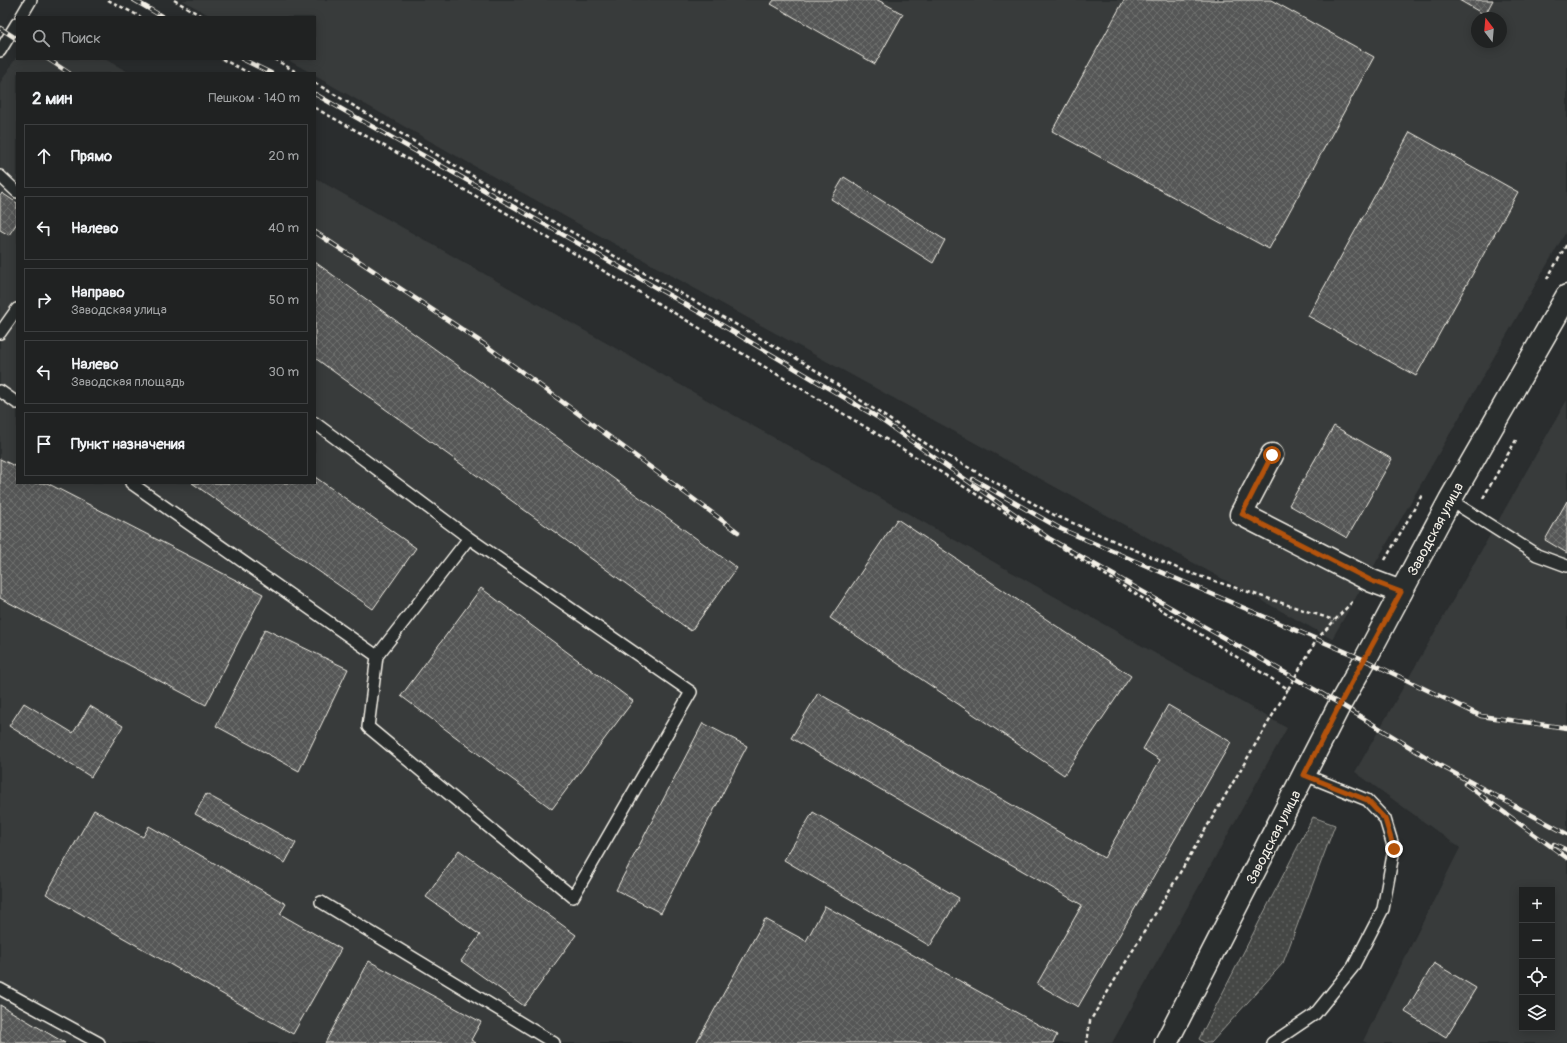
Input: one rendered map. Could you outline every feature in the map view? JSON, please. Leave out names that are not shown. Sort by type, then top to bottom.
[{"type":"main road","name":"Заводская улица","points":[[1166,1043],[1340,704],[1450,500],[1567,296]]},
{"type":"main road","points":[[1272,455],[1242,514],[1372,581],[1401,592]]},
{"type":"lane","points":[[22,16],[31,0]]},
{"type":"lane","points":[[0,51],[16,25]]},
{"type":"lane","points":[[0,176],[16,191]]},
{"type":"lane","points":[[0,333],[16,310]]},
{"type":"lane","points":[[0,391],[16,402]]},
{"type":"lane","points":[[316,424],[469,538],[691,692],[573,897],[368,727],[377,656],[469,538]]},
{"type":"lane","points":[[131,484],[377,656]]},
{"type":"lane","points":[[1450,500],[1537,555],[1567,566]]},
{"type":"lane","points":[[1272,1043],[1315,1014],[1353,967],[1383,909],[1394,849],[1385,819],[1367,800],[1304,775]]},
{"type":"lane","points":[[321,902],[554,1043]]},
{"type":"lane","points":[[0,989],[99,1043]]},
{"type":"path","points":[[108,0],[139,16]]},
{"type":"path","points":[[174,0],[201,16]]},
{"type":"path","points":[[224,60],[247,72]]},
{"type":"path","points":[[276,60],[296,72]]},
{"type":"path","points":[[316,84],[483,182],[806,364],[928,445],[1054,515],[1184,571],[1334,620]]},
{"type":"path","points":[[316,109],[503,211],[926,463],[1288,689]]},
{"type":"path","points":[[1543,286],[1567,244]]},
{"type":"path","points":[[1087,1043],[1090,1021],[1175,881],[1317,639],[1372,581],[1424,492]]},
{"type":"shaded area","points":[[182,0],[1567,0],[1567,230],[1332,639],[476,167],[316,77],[316,72],[309,72],[288,60],[316,60],[316,16],[210,16]]},
{"type":"shaded area","points":[[16,58],[16,60],[107,60],[128,72],[16,72],[16,484],[316,484],[316,179],[1287,728],[1112,1043],[0,1043],[0,83]]},
{"type":"shaded area","points":[[1567,400],[1567,1043],[1367,1043],[1363,1041],[1460,848],[1355,772]]},
{"type":"shaded area","points":[[1313,817],[1335,825],[1283,963],[1211,1043],[1205,1043],[1199,1039]]},
{"type":"building","points":[[774,0],[878,0],[903,14],[875,64],[771,4]]},
{"type":"building","points":[[1124,0],[1271,0],[1374,57],[1269,249],[1052,131]]},
{"type":"building","points":[[1459,0],[1493,0],[1487,12],[1480,12]]},
{"type":"building","points":[[1410,132],[1518,192],[1416,376],[1308,316]]},
{"type":"building","points":[[844,177],[945,240],[933,263],[831,199]]},
{"type":"building","points":[[2,193],[16,202],[16,224],[9,235],[0,230],[0,196]]},
{"type":"building","points":[[316,263],[737,568],[691,631],[316,359]]},
{"type":"building","points":[[1334,426],[1392,459],[1347,538],[1289,505]]},
{"type":"building","points":[[0,459],[16,467],[16,484],[49,484],[263,594],[206,705],[0,598]]},
{"type":"building","points":[[316,478],[416,548],[373,609],[193,484],[316,484]]},
{"type":"building","points":[[1567,501],[1567,553],[1545,540]]},
{"type":"building","points":[[897,519],[1131,676],[1064,775],[830,618]]},
{"type":"building","points":[[481,588],[633,701],[552,809],[401,696]]},
{"type":"building","points":[[265,629],[348,669],[299,771],[216,726]]},
{"type":"building","points":[[818,693],[1104,858],[1160,760],[1143,749],[1168,705],[1231,742],[1078,1007],[1037,984],[1082,905],[791,738]]},
{"type":"building","points":[[24,703],[73,733],[90,706],[123,726],[91,777],[9,726]]},
{"type":"building","points":[[703,723],[747,746],[661,913],[616,890]]},
{"type":"building","points":[[206,794],[296,843],[285,863],[195,814]]},
{"type":"building","points":[[94,810],[143,837],[149,826],[286,904],[280,914],[341,949],[293,1034],[46,894]]},
{"type":"building","points":[[813,812],[959,898],[930,946],[784,860]]},
{"type":"building","points":[[459,850],[576,935],[524,1006],[461,961],[480,935],[426,897]]},
{"type":"building","points":[[825,906],[1057,1035],[1053,1043],[696,1043],[765,919],[806,941]]},
{"type":"building","points":[[369,961],[481,1022],[471,1040],[476,1043],[325,1043]]},
{"type":"building","points":[[1434,963],[1476,988],[1446,1037],[1405,1012]]},
{"type":"building","points":[[0,1005],[65,1043],[0,1043]]},
{"type":"railway","points":[[134,0],[161,16]]},
{"type":"railway","points":[[0,28],[16,38]]},
{"type":"railway","points":[[50,60],[68,72]]},
{"type":"railway","points":[[244,60],[269,72]]},
{"type":"railway","points":[[316,95],[720,324],[877,417],[1050,539],[1340,704],[1439,765],[1567,834]]},
{"type":"railway","points":[[316,233],[484,344],[738,532]]},
{"type":"railway","points":[[973,479],[1061,529],[1365,660],[1481,716],[1567,728]]},
{"type":"railway","points":[[1465,784],[1567,858]]},
{"type":"railway","points":[[1554,844],[1567,850]]},
{"type":"route","points":[[1272,455],[1242,514],[1372,581],[1401,592],[1340,704],[1304,775],[1367,800],[1385,819],[1394,849]]}]
